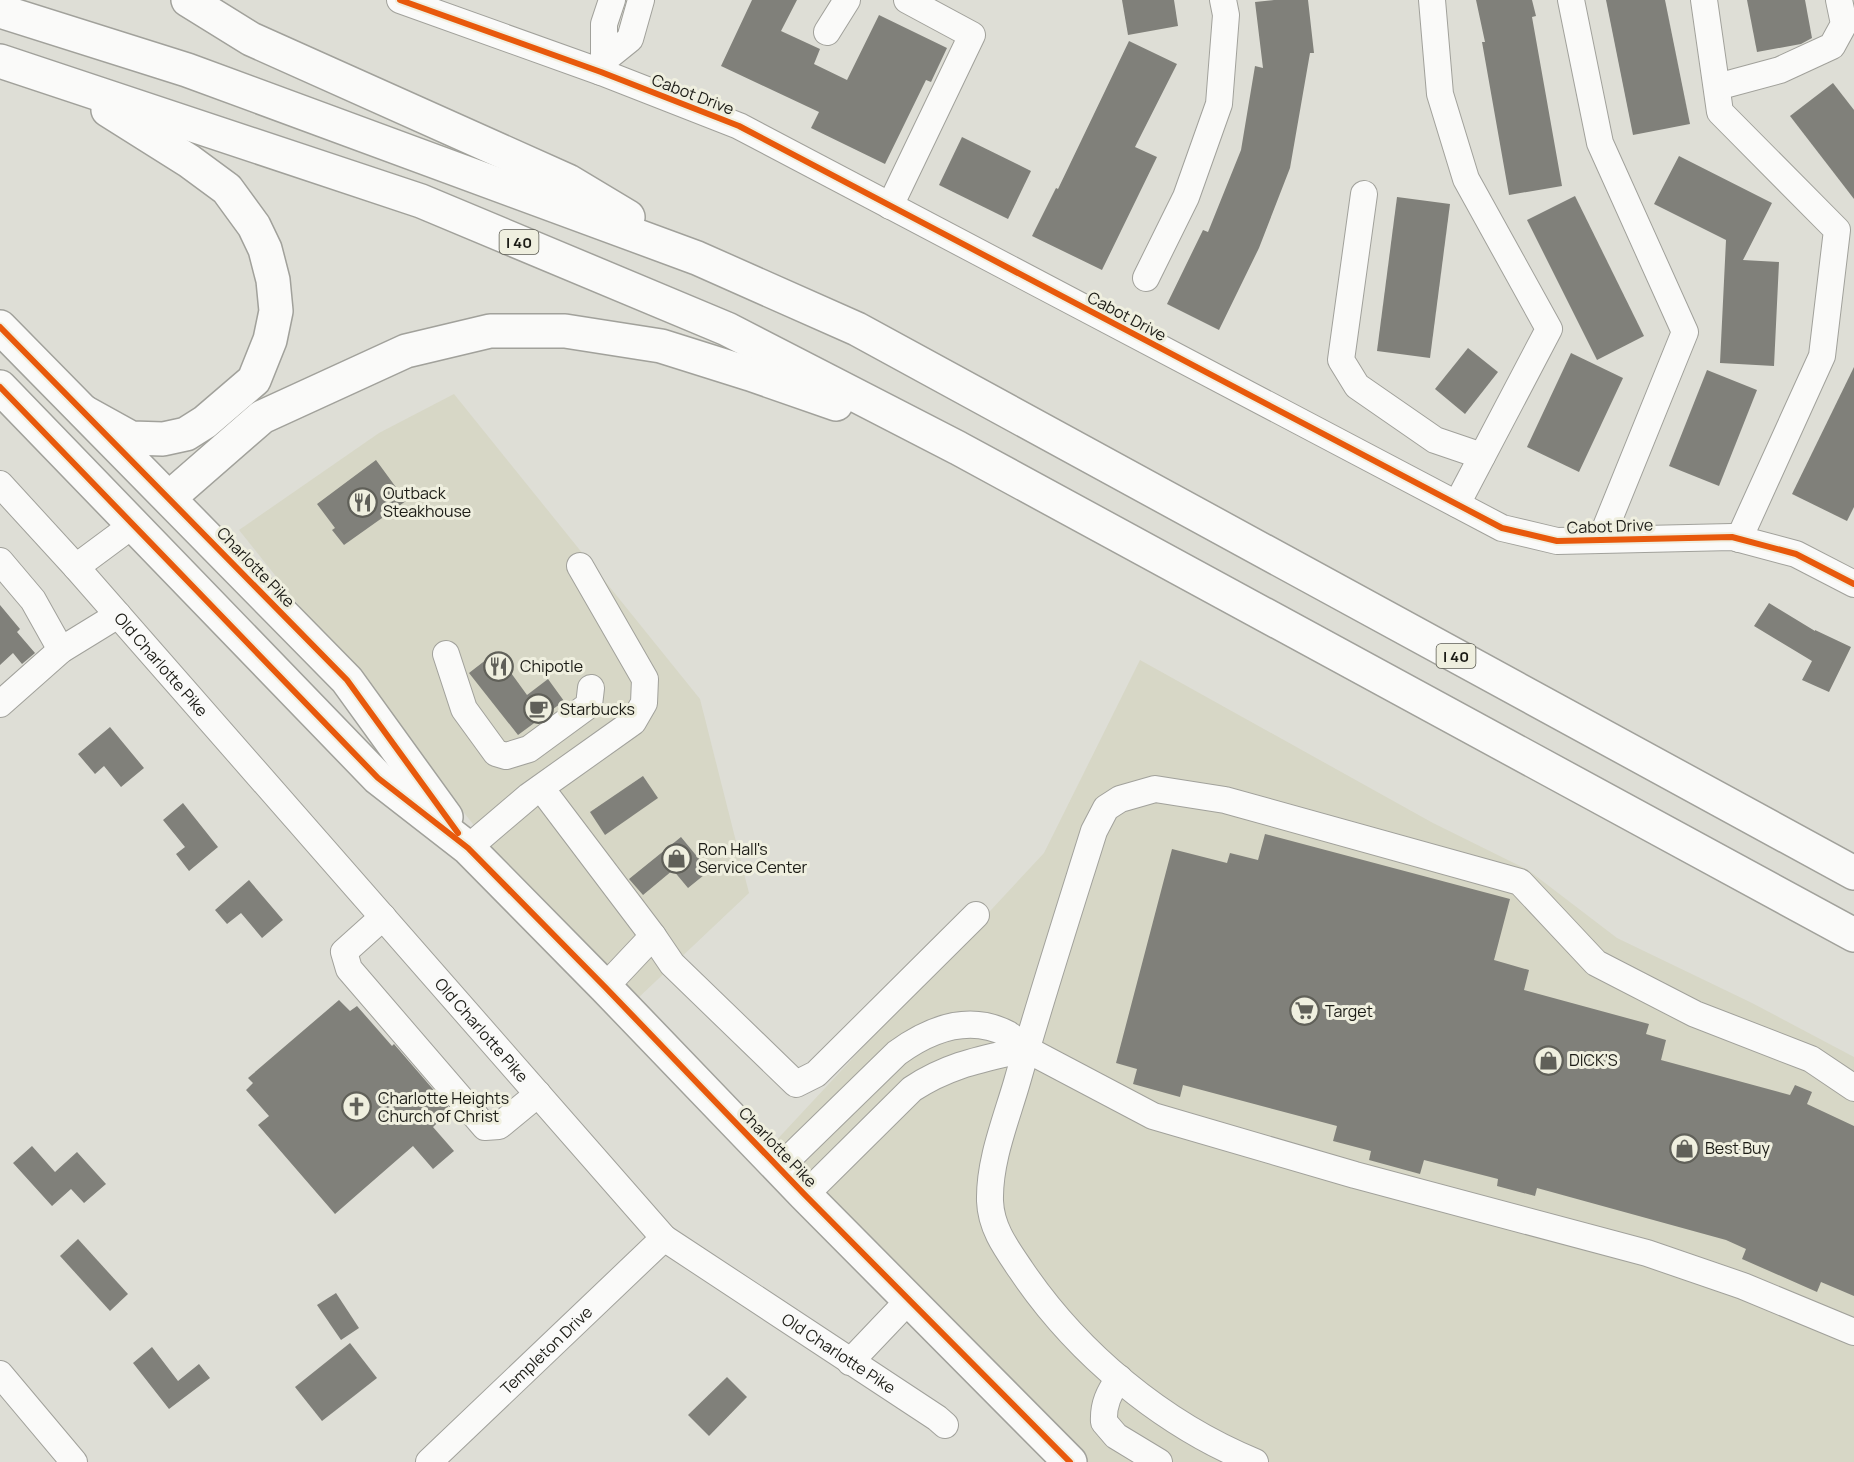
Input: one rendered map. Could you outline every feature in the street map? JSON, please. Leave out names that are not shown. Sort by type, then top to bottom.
[{"type":"main road","points":[[188,0],[251,39],[568,181],[697,258]]},
{"type":"main road","name":"I 40","points":[[0,10],[187,70],[697,258],[857,329],[1854,873]]},
{"type":"main road","name":"I 40","points":[[0,61],[421,201],[727,329],[958,448],[1854,936]]},
{"type":"main road","points":[[61,81],[189,161],[227,189],[254,226],[265,249],[273,280],[276,311],[270,340],[254,380],[206,422],[186,434],[163,439],[131,438],[84,412]]},
{"type":"main road","name":"Charlotte Pike","points":[[0,327],[347,680],[468,848]]},
{"type":"main road","points":[[134,524],[169,498],[262,417],[406,351],[490,331],[565,331],[661,346],[750,374],[958,448]]},
{"type":"main road","name":"Charlotte Pike","points":[[0,387],[378,778],[468,848],[805,1195],[1070,1462]]},
{"type":"street","name":"Cabot Drive","points":[[400,0],[603,66],[739,126],[1502,528],[1557,541],[1732,537],[1796,554],[1854,584]]},
{"type":"street","points":[[603,66],[603,24],[612,0]]},
{"type":"street","points":[[603,66],[630,39],[641,0]]},
{"type":"street","points":[[827,32],[847,0]]},
{"type":"street","points":[[890,206],[972,35],[907,0]]},
{"type":"street","points":[[1146,278],[1185,197],[1219,104],[1226,15],[1223,0]]},
{"type":"street","points":[[1432,0],[1440,94],[1466,179],[1549,330],[1457,504]]},
{"type":"street","points":[[1571,0],[1600,143],[1685,332],[1601,539]]},
{"type":"street","points":[[1704,0],[1720,112],[1837,230],[1822,356],[1739,539]]},
{"type":"street","points":[[1717,87],[1780,70],[1832,46],[1844,24],[1839,0]]},
{"type":"street","points":[[1364,194],[1341,360],[1357,386],[1435,440],[1482,456]]},
{"type":"street","name":"Old Charlotte Pike","points":[[0,484],[76,567],[664,1238],[945,1425]]},
{"type":"street","points":[[76,567],[134,524]]},
{"type":"street","points":[[0,561],[33,600],[61,651]]},
{"type":"street","points":[[468,848],[541,788],[633,722],[644,703],[645,679],[580,566]]},
{"type":"street","points":[[0,704],[61,651],[118,615]]},
{"type":"street","points":[[446,654],[464,709],[496,753],[506,756],[529,748],[589,705],[591,688]]},
{"type":"street","points":[[541,788],[672,964],[796,1084],[816,1074],[976,915]]},
{"type":"street","points":[[1256,1462],[1229,1451],[1165,1413],[1119,1378],[1080,1343],[1040,1298],[999,1238],[992,1221],[991,1178],[1026,1049],[1094,831],[1106,808],[1120,799],[1155,789],[1225,800],[1520,882],[1596,963],[1695,1014],[1811,1059],[1854,1088]]},
{"type":"street","points":[[383,917],[344,952],[349,969],[485,1127],[499,1126],[538,1094]]},
{"type":"street","points":[[605,987],[653,936]]},
{"type":"street","points":[[780,1167],[897,1053],[915,1040],[951,1026],[983,1025],[1009,1035],[1026,1049],[1153,1116],[1354,1175],[1647,1253],[1743,1286],[1854,1332]]},
{"type":"street","points":[[805,1195],[904,1097],[926,1080],[941,1071],[959,1065],[1026,1049]]},
{"type":"street","name":"Templeton Drive","points":[[429,1462],[664,1238]]},
{"type":"street","points":[[850,1362],[909,1300]]},
{"type":"street","points":[[0,1374],[74,1462]]},
{"type":"street","points":[[1119,1378],[1107,1396],[1103,1408],[1104,1422],[1116,1436],[1159,1462]]},
{"type":"shaded area","points":[[454,394],[700,699],[749,893],[637,999],[500,858],[239,530],[379,433]]},
{"type":"shaded area","points":[[1140,660],[1433,823],[1528,870],[1617,938],[1752,1003],[1854,1057],[1854,1462],[1082,1462],[771,1146],[1044,853]]},
{"type":"building","points":[[752,0],[797,0],[781,31],[820,49],[814,64],[847,80],[879,15],[947,48],[931,82],[926,80],[885,164],[811,128],[819,112],[721,66]]},
{"type":"building","points":[[1122,0],[1174,0],[1178,26],[1128,35]]},
{"type":"building","points":[[1308,0],[1314,53],[1310,53],[1290,168],[1259,248],[1219,330],[1167,304],[1203,230],[1208,232],[1241,150],[1255,66],[1263,68],[1255,2]]},
{"type":"building","points":[[1476,0],[1532,0],[1536,16],[1532,17],[1562,186],[1509,195],[1482,42],[1485,42]]},
{"type":"building","points":[[1606,0],[1665,0],[1690,124],[1633,135]]},
{"type":"building","points":[[1747,0],[1805,0],[1812,38],[1801,44],[1757,52]]},
{"type":"building","points":[[1129,41],[1177,64],[1135,147],[1157,157],[1102,270],[1032,236],[1056,188],[1058,189]]},
{"type":"building","points":[[1833,83],[1854,110],[1854,199],[1790,116]]},
{"type":"building","points":[[962,137],[1031,171],[1008,219],[939,185]]},
{"type":"building","points":[[1679,156],[1772,203],[1743,260],[1779,262],[1774,366],[1720,363],[1726,240],[1654,204]]},
{"type":"building","points":[[1575,196],[1644,336],[1597,360],[1527,220]]},
{"type":"building","points":[[1397,197],[1450,204],[1430,358],[1377,351]]},
{"type":"building","points":[[1468,348],[1498,372],[1465,414],[1435,389]]},
{"type":"building","points":[[1571,353],[1623,378],[1579,472],[1527,447]]},
{"type":"building","points":[[1854,367],[1854,507],[1847,521],[1792,494]]},
{"type":"building","points":[[1707,370],[1757,390],[1719,486],[1669,466]]},
{"type":"building","name":"Outback Steakhouse","points":[[376,460],[406,501],[344,545],[332,530],[335,528],[317,504]]},
{"type":"building","points":[[1769,603],[1815,631],[1851,647],[1829,692],[1802,680],[1812,661],[1754,626]]},
{"type":"building","points":[[0,605],[20,629],[17,632],[35,653],[22,664],[13,653],[0,665]]},
{"type":"building","points":[[496,652],[527,695],[548,679],[564,701],[518,735],[469,673]]},
{"type":"building","points":[[110,727],[144,768],[121,787],[104,766],[95,774],[78,754]]},
{"type":"building","points":[[643,776],[658,798],[605,835],[590,812]]},
{"type":"building","points":[[183,803],[218,847],[189,871],[176,854],[185,847],[163,820]]},
{"type":"building","points":[[1265,834],[1510,899],[1494,960],[1529,970],[1524,990],[1649,1024],[1646,1034],[1666,1040],[1661,1060],[1790,1095],[1795,1085],[1812,1092],[1807,1104],[1854,1126],[1854,1296],[1821,1282],[1817,1292],[1742,1259],[1746,1249],[1726,1240],[1537,1188],[1535,1196],[1497,1186],[1498,1179],[1424,1160],[1420,1174],[1369,1160],[1371,1151],[1333,1141],[1337,1126],[1183,1085],[1180,1097],[1133,1084],[1137,1069],[1116,1063],[1172,849],[1227,863],[1230,853],[1258,860]]},
{"type":"building","points":[[681,837],[709,871],[688,888],[673,870],[643,895],[629,879]]},
{"type":"building","points":[[249,880],[283,920],[262,938],[241,913],[227,924],[215,910]]},
{"type":"building","points":[[339,1000],[350,1011],[357,1006],[392,1046],[394,1044],[451,1110],[433,1127],[454,1151],[433,1169],[413,1146],[335,1214],[258,1125],[269,1116],[246,1090],[253,1083],[248,1078]]},
{"type":"building","points":[[32,1146],[55,1172],[77,1152],[106,1184],[84,1203],[71,1189],[52,1206],[13,1163]]},
{"type":"building","points":[[78,1239],[128,1294],[110,1311],[60,1256]]},
{"type":"building","points":[[336,1293],[359,1328],[341,1340],[317,1305]]},
{"type":"building","points":[[350,1343],[377,1378],[322,1421],[295,1387]]},
{"type":"building","points":[[152,1347],[178,1381],[199,1364],[210,1378],[169,1409],[133,1363]]},
{"type":"building","points":[[727,1377],[747,1397],[709,1436],[688,1415]]},
{"type":"cycle path","points":[[400,0],[601,72],[739,126],[1502,528],[1557,541],[1732,537],[1796,554],[1854,584]]},
{"type":"cycle path","points":[[0,327],[347,680],[458,833]]},
{"type":"cycle path","points":[[0,387],[378,778],[468,848],[805,1195],[1070,1462]]},
{"type":"place","name":"Outback Steakhouse","points":[[362,502]]},
{"type":"place","name":"Chipotle","points":[[499,666]]},
{"type":"place","name":"Starbucks","points":[[539,709]]},
{"type":"place","name":"Ron Hall's Service Center","points":[[677,858]]},
{"type":"place","name":"Target","points":[[1304,1011]]},
{"type":"place","name":"DICK’S","points":[[1548,1060]]},
{"type":"place","name":"Charlotte Heights Church of Christ","points":[[357,1107]]},
{"type":"place","name":"Best Buy","points":[[1684,1148]]}]
